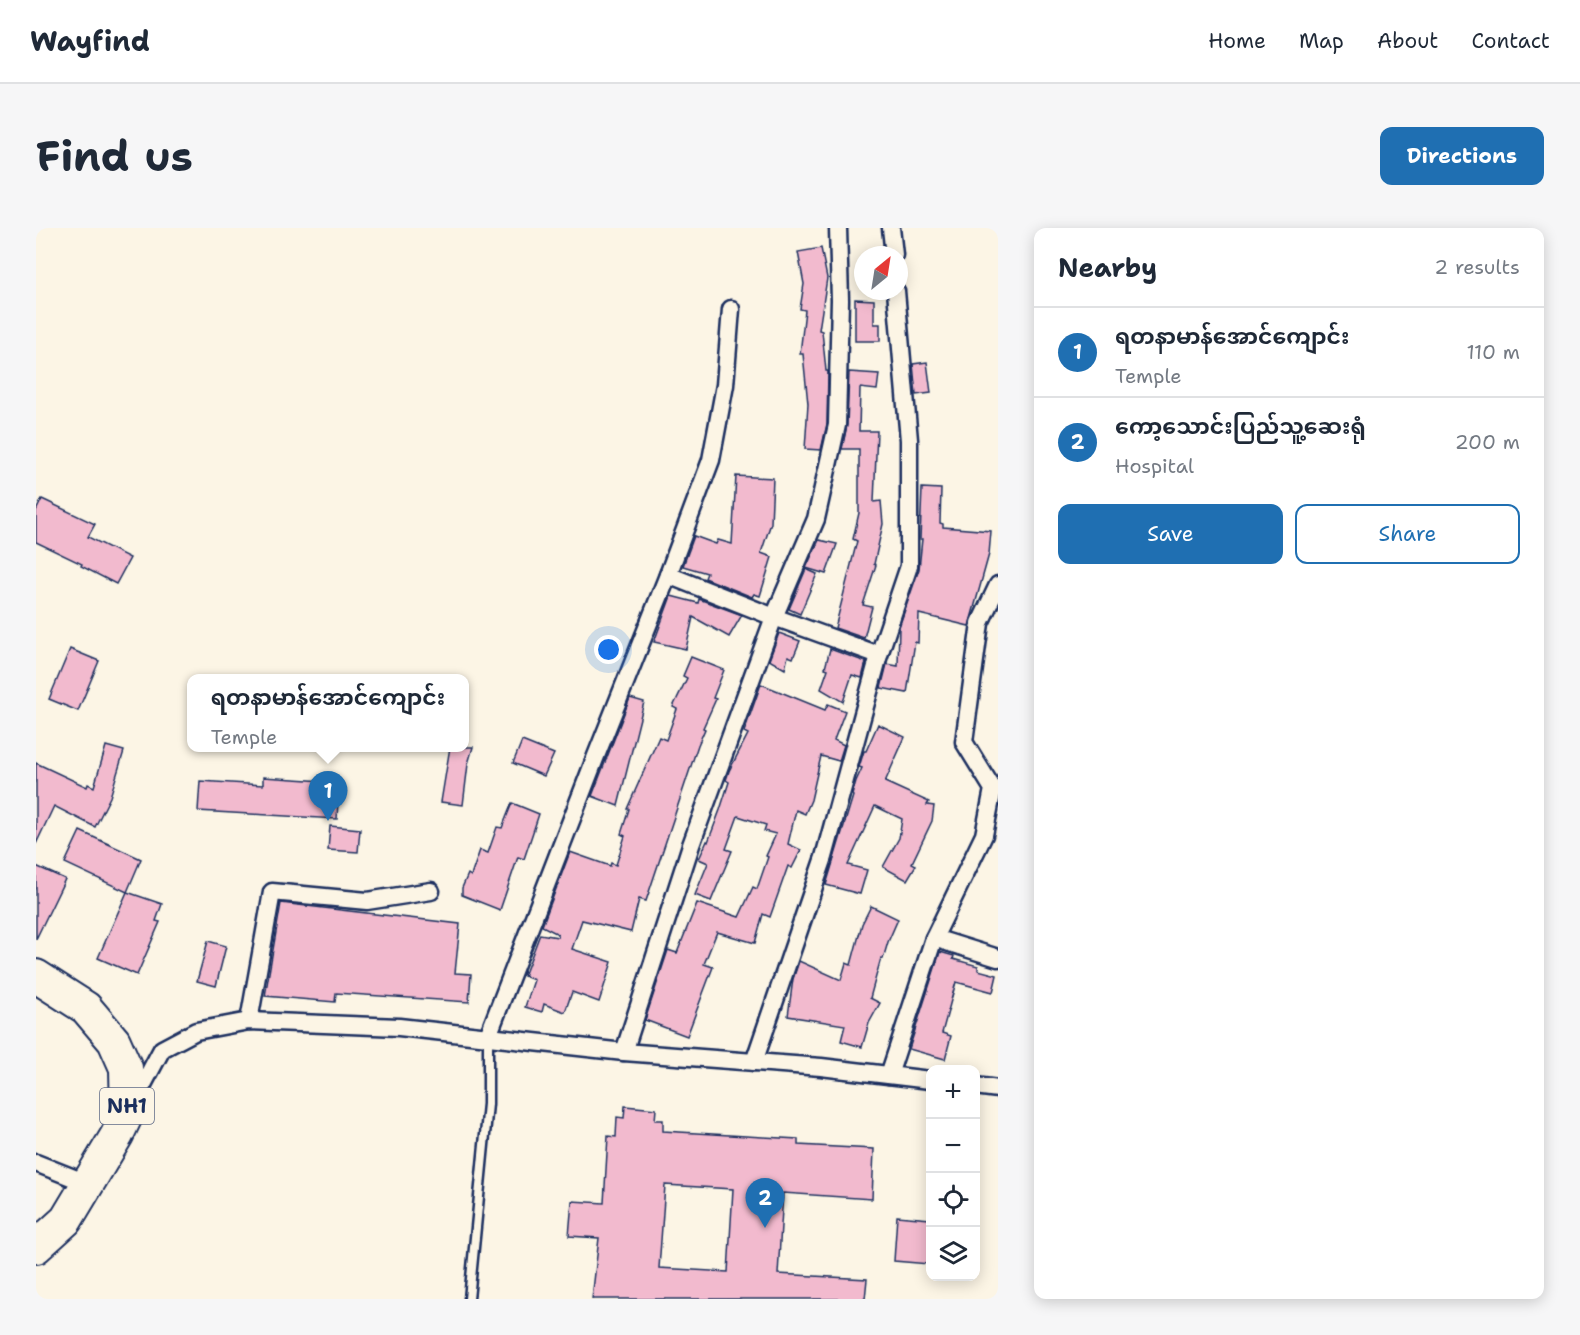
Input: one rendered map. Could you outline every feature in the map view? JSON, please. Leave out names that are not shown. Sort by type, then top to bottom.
[{"type":"highway","name":"NH1","points":[[36,976],[86,1008],[114,1041],[126,1068],[128,1114],[66,1220],[36,1247]]},
{"type":"street","points":[[624,1052],[691,845],[774,617],[816,519],[837,425],[840,300],[838,228]]},
{"type":"street","points":[[891,228],[893,246]]},
{"type":"street","points":[[753,1062],[824,856],[879,655],[909,566],[909,440],[897,300]]},
{"type":"street","points":[[488,1036],[711,460],[725,385],[730,309]]},
{"type":"street","points":[[668,575],[879,655]]},
{"type":"street","points":[[890,1075],[934,938],[984,835],[993,789],[964,742],[980,623],[998,585]]},
{"type":"street","points":[[249,1021],[272,892],[367,901],[431,891]]},
{"type":"street","points":[[934,938],[998,958]]},
{"type":"street","points":[[128,1114],[162,1049],[196,1031],[249,1021],[399,1027],[624,1052],[926,1080]]},
{"type":"street","points":[[980,1087],[998,1089]]},
{"type":"street","points":[[36,1163],[89,1184]]},
{"type":"lane","points":[[469,1299],[488,1104],[488,1036]]},
{"type":"building","points":[[821,248],[827,278],[819,330],[822,331],[826,371],[828,371],[827,424],[821,450],[805,449],[808,404],[803,354],[800,354],[805,310],[800,309],[804,284],[798,252]]},
{"type":"building","points":[[855,300],[874,300],[874,324],[880,324],[880,341],[855,341]]},
{"type":"building","points":[[927,362],[931,393],[916,395],[913,364]]},
{"type":"building","points":[[849,372],[879,374],[877,390],[860,388],[859,431],[877,431],[874,502],[881,501],[883,524],[874,564],[876,565],[863,605],[872,607],[864,638],[835,628],[857,541],[853,539],[859,513],[859,449],[842,449],[847,425]]},
{"type":"building","points":[[736,476],[773,478],[771,523],[761,553],[772,557],[760,596],[754,594],[752,597],[705,578],[707,573],[683,566],[694,536],[716,544],[718,540],[732,544]]},
{"type":"building","points":[[922,488],[941,489],[940,523],[943,527],[991,531],[989,554],[969,626],[919,614],[918,643],[915,642],[907,693],[881,688],[887,664],[898,666],[899,627],[919,569],[922,539],[920,539]]},
{"type":"building","points":[[42,499],[95,524],[88,537],[130,558],[116,584],[81,566],[82,564],[36,542],[36,511]]},
{"type":"building","points":[[819,540],[837,544],[826,574],[806,568]]},
{"type":"building","points":[[806,569],[817,574],[800,614],[789,609]]},
{"type":"building","points":[[671,596],[698,603],[699,599],[742,615],[729,637],[693,617],[686,649],[654,642]]},
{"type":"building","points":[[779,633],[800,641],[793,658],[788,656],[785,669],[769,660]]},
{"type":"building","points":[[70,649],[99,661],[78,711],[49,699]]},
{"type":"building","points":[[830,649],[866,662],[862,678],[852,675],[843,702],[821,689],[828,669],[825,668]]},
{"type":"building","points":[[691,657],[724,670],[646,901],[639,899],[631,932],[582,920],[572,949],[612,962],[599,1002],[572,992],[565,1012],[544,1004],[542,1012],[525,1007],[534,980],[524,976],[540,934],[558,937],[558,934],[542,926],[570,852],[610,866],[611,863],[616,865],[625,836],[621,834],[629,809],[627,809],[659,737],[666,740],[677,709],[673,707],[687,678],[683,676]]},
{"type":"building","points":[[761,684],[825,710],[828,704],[845,711],[834,740],[844,745],[839,761],[821,756],[811,800],[805,814],[796,810],[788,844],[801,850],[792,868],[788,866],[770,917],[763,914],[755,943],[717,932],[704,964],[713,967],[687,1036],[645,1020],[668,950],[677,953],[697,903],[739,917],[753,887],[757,889],[768,857],[766,856],[776,834],[764,831],[766,825],[738,816],[726,849],[732,851],[711,901],[695,895],[708,863],[699,859],[720,810],[729,782],[726,780],[729,771],[748,734],[744,732]]},
{"type":"building","points":[[630,698],[644,702],[618,806],[592,796]]},
{"type":"building","points":[[878,724],[905,737],[885,782],[929,802],[927,805],[934,806],[932,821],[912,863],[916,865],[907,880],[883,867],[899,838],[902,819],[875,806],[848,865],[867,870],[860,894],[826,885],[856,781],[862,768],[859,767],[864,751]]},
{"type":"building","points":[[522,741],[554,754],[544,776],[513,763]]},
{"type":"building","points":[[106,746],[124,751],[110,797],[95,827],[54,806],[36,844],[36,763],[87,787],[88,784],[94,787]]},
{"type":"building","points":[[469,747],[473,747],[468,764],[463,805],[441,802],[449,752],[469,752]]},
{"type":"building","points":[[263,777],[339,782],[337,819],[198,811],[200,781],[263,785]]},
{"type":"building","points":[[512,803],[539,814],[524,859],[518,857],[500,910],[462,895],[462,888],[468,874],[471,876],[480,850],[488,853],[497,827],[502,828]]},
{"type":"building","points":[[330,826],[360,829],[358,852],[328,850]]},
{"type":"building","points":[[80,831],[141,859],[127,892],[65,863]]},
{"type":"building","points":[[36,866],[65,879],[36,939]]},
{"type":"building","points":[[127,892],[162,904],[156,921],[160,922],[137,975],[98,958]]},
{"type":"building","points":[[281,903],[460,924],[455,973],[471,974],[469,1002],[336,993],[335,1002],[265,996]]},
{"type":"building","points":[[871,906],[898,919],[883,959],[881,958],[870,998],[880,1003],[869,1023],[862,1047],[841,1041],[845,1025],[788,1016],[793,979],[799,961],[841,980],[846,963],[851,965],[862,924]]},
{"type":"building","points":[[208,941],[226,946],[216,986],[197,981]]},
{"type":"building","points":[[940,952],[954,956],[953,959],[978,966],[978,970],[997,975],[993,992],[956,982],[942,1033],[951,1036],[945,1059],[909,1049]]},
{"type":"building","points":[[625,1106],[656,1109],[655,1120],[663,1120],[663,1131],[798,1139],[798,1145],[874,1149],[872,1199],[783,1193],[778,1274],[867,1279],[865,1299],[592,1299],[599,1238],[569,1236],[572,1201],[604,1203],[608,1136],[616,1137],[617,1117],[624,1118]],"holes":[[[665,1185],[733,1189],[728,1272],[659,1268]]]},
{"type":"building","points":[[897,1216],[926,1219],[926,1264],[894,1261]]},
{"type":"place","name":"ရတနာမာန်အောင်ကျောင်း","points":[[328,821]]},
{"type":"place","name":"ကော့သောင်းပြည်သူ့ဆေးရုံ","points":[[765,1228]]}]
